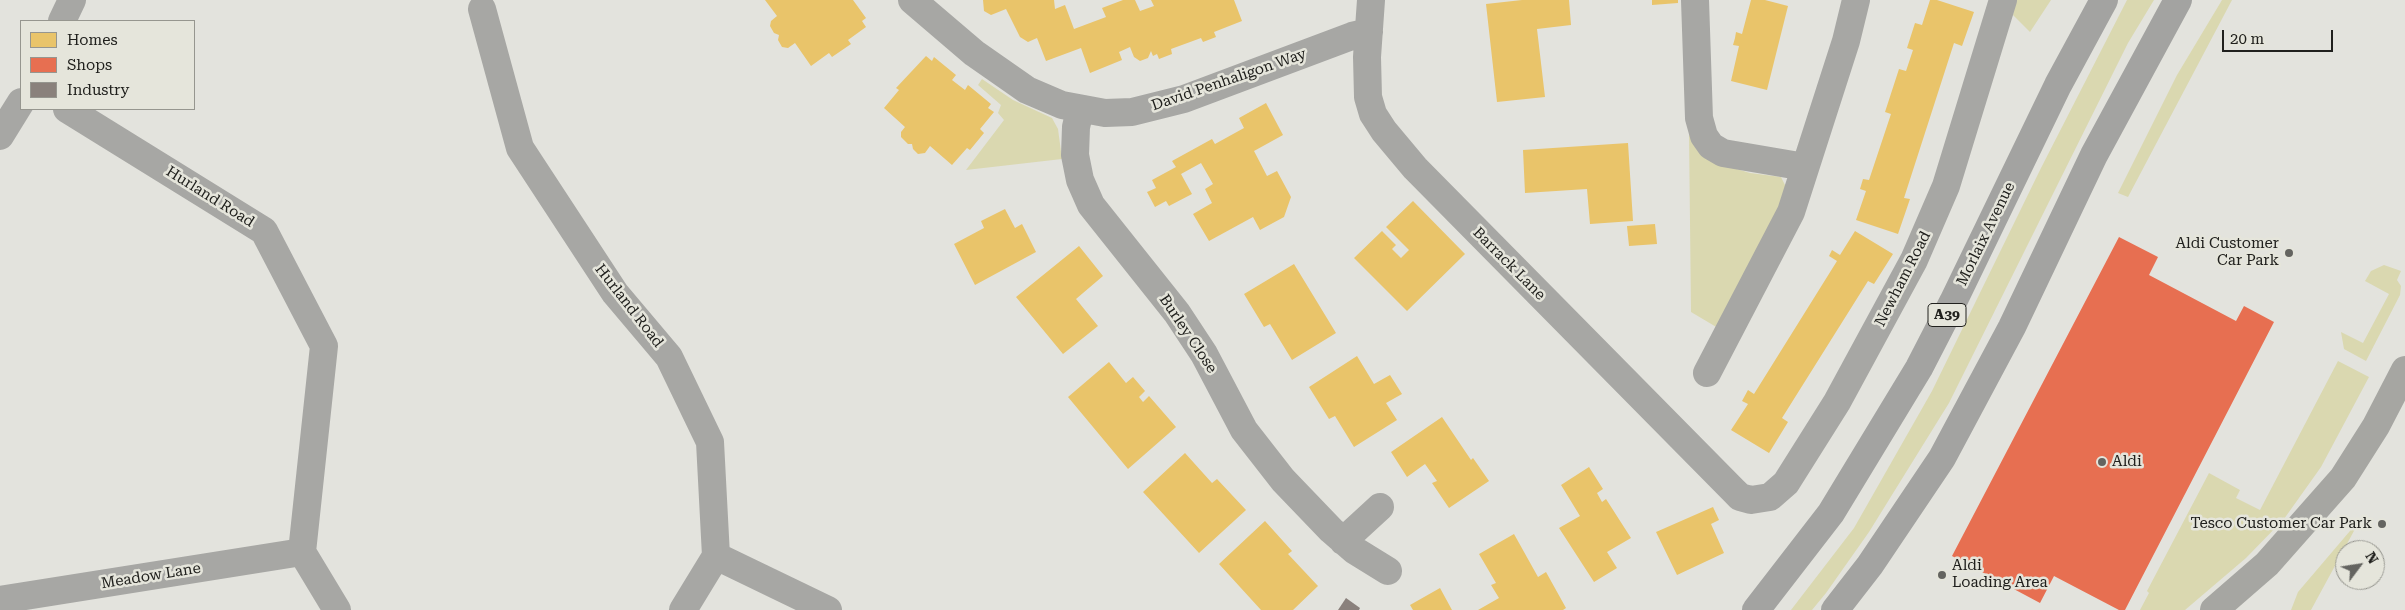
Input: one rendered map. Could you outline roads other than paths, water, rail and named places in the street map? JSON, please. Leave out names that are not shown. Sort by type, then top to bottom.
[{"type":"highway","name":"Morlaix Avenue","points":[[1756,610],[1831,513],[1919,368],[1958,293],[2058,85],[2104,0]]},
{"type":"highway","points":[[1835,610],[1870,565],[1942,458],[2012,327],[2094,156],[2178,0]]},
{"type":"street","points":[[62,20],[72,0]]},
{"type":"street","name":"David Penhaligon Way","points":[[912,0],[1011,81],[1046,99],[1080,110],[1105,113],[1132,112],[1158,106],[1352,36],[1369,32]]},
{"type":"street","name":"Barrack Lane","points":[[1370,0],[1368,98],[1373,114],[1384,132],[1415,168],[1733,490]]},
{"type":"street","points":[[1695,0],[1699,118],[1704,136],[1711,146],[1723,153],[1805,167]]},
{"type":"street","points":[[1706,373],[1792,212],[1846,41],[1856,0]]},
{"type":"street","name":"Newham Road","points":[[1733,490],[1740,497],[1751,500],[1770,497],[1779,490],[1811,446],[1863,356],[1928,231],[1946,186],[2003,0]]},
{"type":"street","name":"Hurland Road","points":[[482,9],[520,148],[615,293],[668,357],[710,442],[716,556]]},
{"type":"street","points":[[0,136],[20,104]]},
{"type":"street","name":"Hurland Road","points":[[69,110],[264,231],[324,346],[302,552]]},
{"type":"street","name":"Burley Close","points":[[1080,110],[1076,127],[1075,155],[1080,180],[1091,205],[1177,313],[1204,354],[1251,440],[1306,507],[1343,541],[1373,564],[1388,571]]},
{"type":"street","points":[[2214,610],[2267,564],[2343,478],[2376,426],[2405,370]]},
{"type":"street","points":[[1343,541],[1380,507]]},
{"type":"street","points":[[302,552],[337,610]]},
{"type":"street","name":"Meadow Lane","points":[[0,600],[302,552]]},
{"type":"street","points":[[683,610],[716,556],[828,610]]},
{"type":"place","name":"Aldi Customer Car Park","points":[[2289,253]]},
{"type":"place","name":"Aldi","points":[[2102,462]]},
{"type":"place","name":"Tesco Customer Car Park","points":[[2382,524]]},
{"type":"place","name":"Aldi Loading Area","points":[[1942,575]]}]
